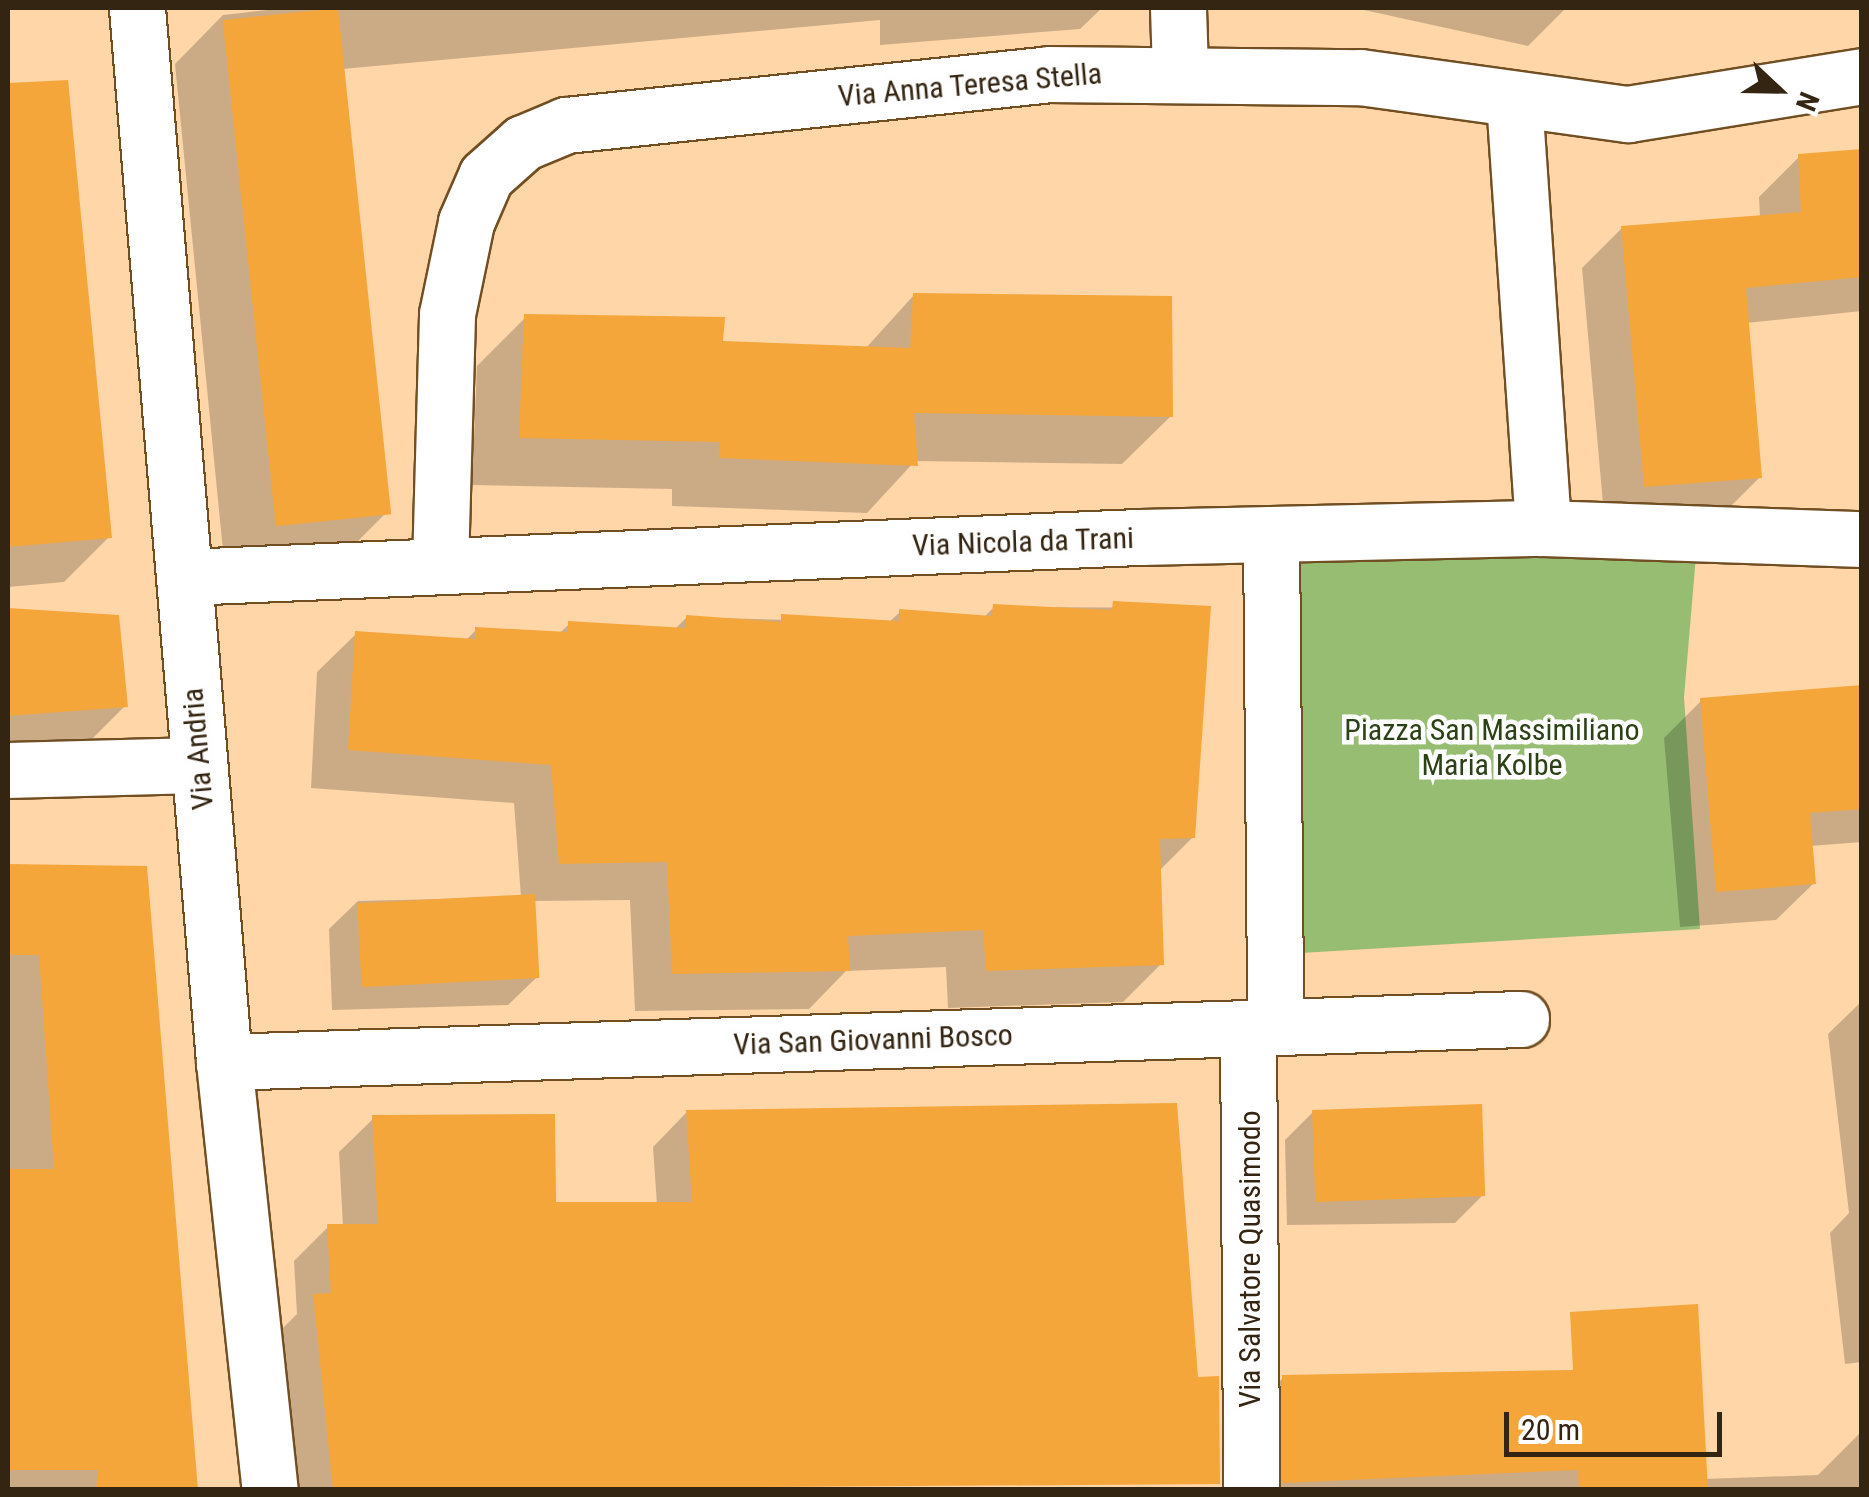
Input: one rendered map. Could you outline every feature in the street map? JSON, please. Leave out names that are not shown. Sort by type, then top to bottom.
[{"type":"street","name":"Via Andria","points":[[137,8],[224,1062],[270,1490]]},
{"type":"street","points":[[1178,8],[1180,72]]},
{"type":"street","name":"Via Anna Teresa Stella","points":[[440,566],[448,314],[486,176],[523,143],[566,125],[1048,74],[1180,72],[1360,77],[1628,114],[1862,76]]},
{"type":"street","points":[[1514,100],[1543,528]]},
{"type":"street","name":"Via Nicola da Trani","points":[[184,577],[1271,534],[1543,528],[1862,539]]},
{"type":"street","points":[[1262,1027],[1271,534]]},
{"type":"street","points":[[8,770],[199,764]]},
{"type":"street","name":"Via San Giovanni Bosco","points":[[224,1062],[1521,1020]]},
{"type":"street","name":"Via Salvatore Quasimodo","points":[[1251,1490],[1262,1027]]},
{"type":"green space","name":"Piazza San Massimiliano Maria Kolbe","points":[[1298,555],[1696,556],[1684,697],[1700,929],[1301,953]]},
{"type":"building","points":[[338,8],[391,514],[276,526],[223,20]]},
{"type":"building","points":[[68,80],[112,538],[8,547],[8,83]]},
{"type":"building","points":[[1862,149],[1862,277],[1746,288],[1762,478],[1644,487],[1621,226],[1801,212],[1798,154]]},
{"type":"building","points":[[913,293],[1172,296],[1173,417],[914,413],[918,466],[719,458],[719,442],[519,438],[524,314],[725,317],[723,341],[910,348]]},
{"type":"building","points":[[1113,601],[1211,606],[1195,838],[1160,839],[1164,965],[986,971],[983,930],[848,936],[850,971],[672,974],[667,862],[559,864],[551,765],[348,750],[355,631],[475,639],[475,627],[568,632],[568,621],[686,628],[686,615],[781,622],[781,614],[899,621],[899,609],[992,616],[993,604],[1112,610]]},
{"type":"building","points":[[8,608],[119,615],[128,707],[8,716]]},
{"type":"building","points":[[1862,685],[1862,809],[1810,813],[1816,884],[1716,892],[1700,698]]},
{"type":"building","points":[[8,864],[147,866],[198,1490],[96,1490],[98,1470],[8,1470],[8,1169],[54,1169],[39,955],[8,955]]},
{"type":"building","points":[[535,894],[539,978],[362,987],[357,903]]},
{"type":"building","points":[[1177,1103],[1198,1377],[1219,1376],[1220,1484],[333,1490],[313,1294],[331,1293],[327,1224],[378,1224],[372,1115],[555,1114],[556,1202],[692,1202],[686,1110]]},
{"type":"building","points":[[1482,1104],[1485,1196],[1315,1202],[1312,1110]]},
{"type":"building","points":[[1698,1304],[1708,1490],[1579,1490],[1578,1470],[1282,1483],[1282,1375],[1573,1370],[1570,1312]]}]
